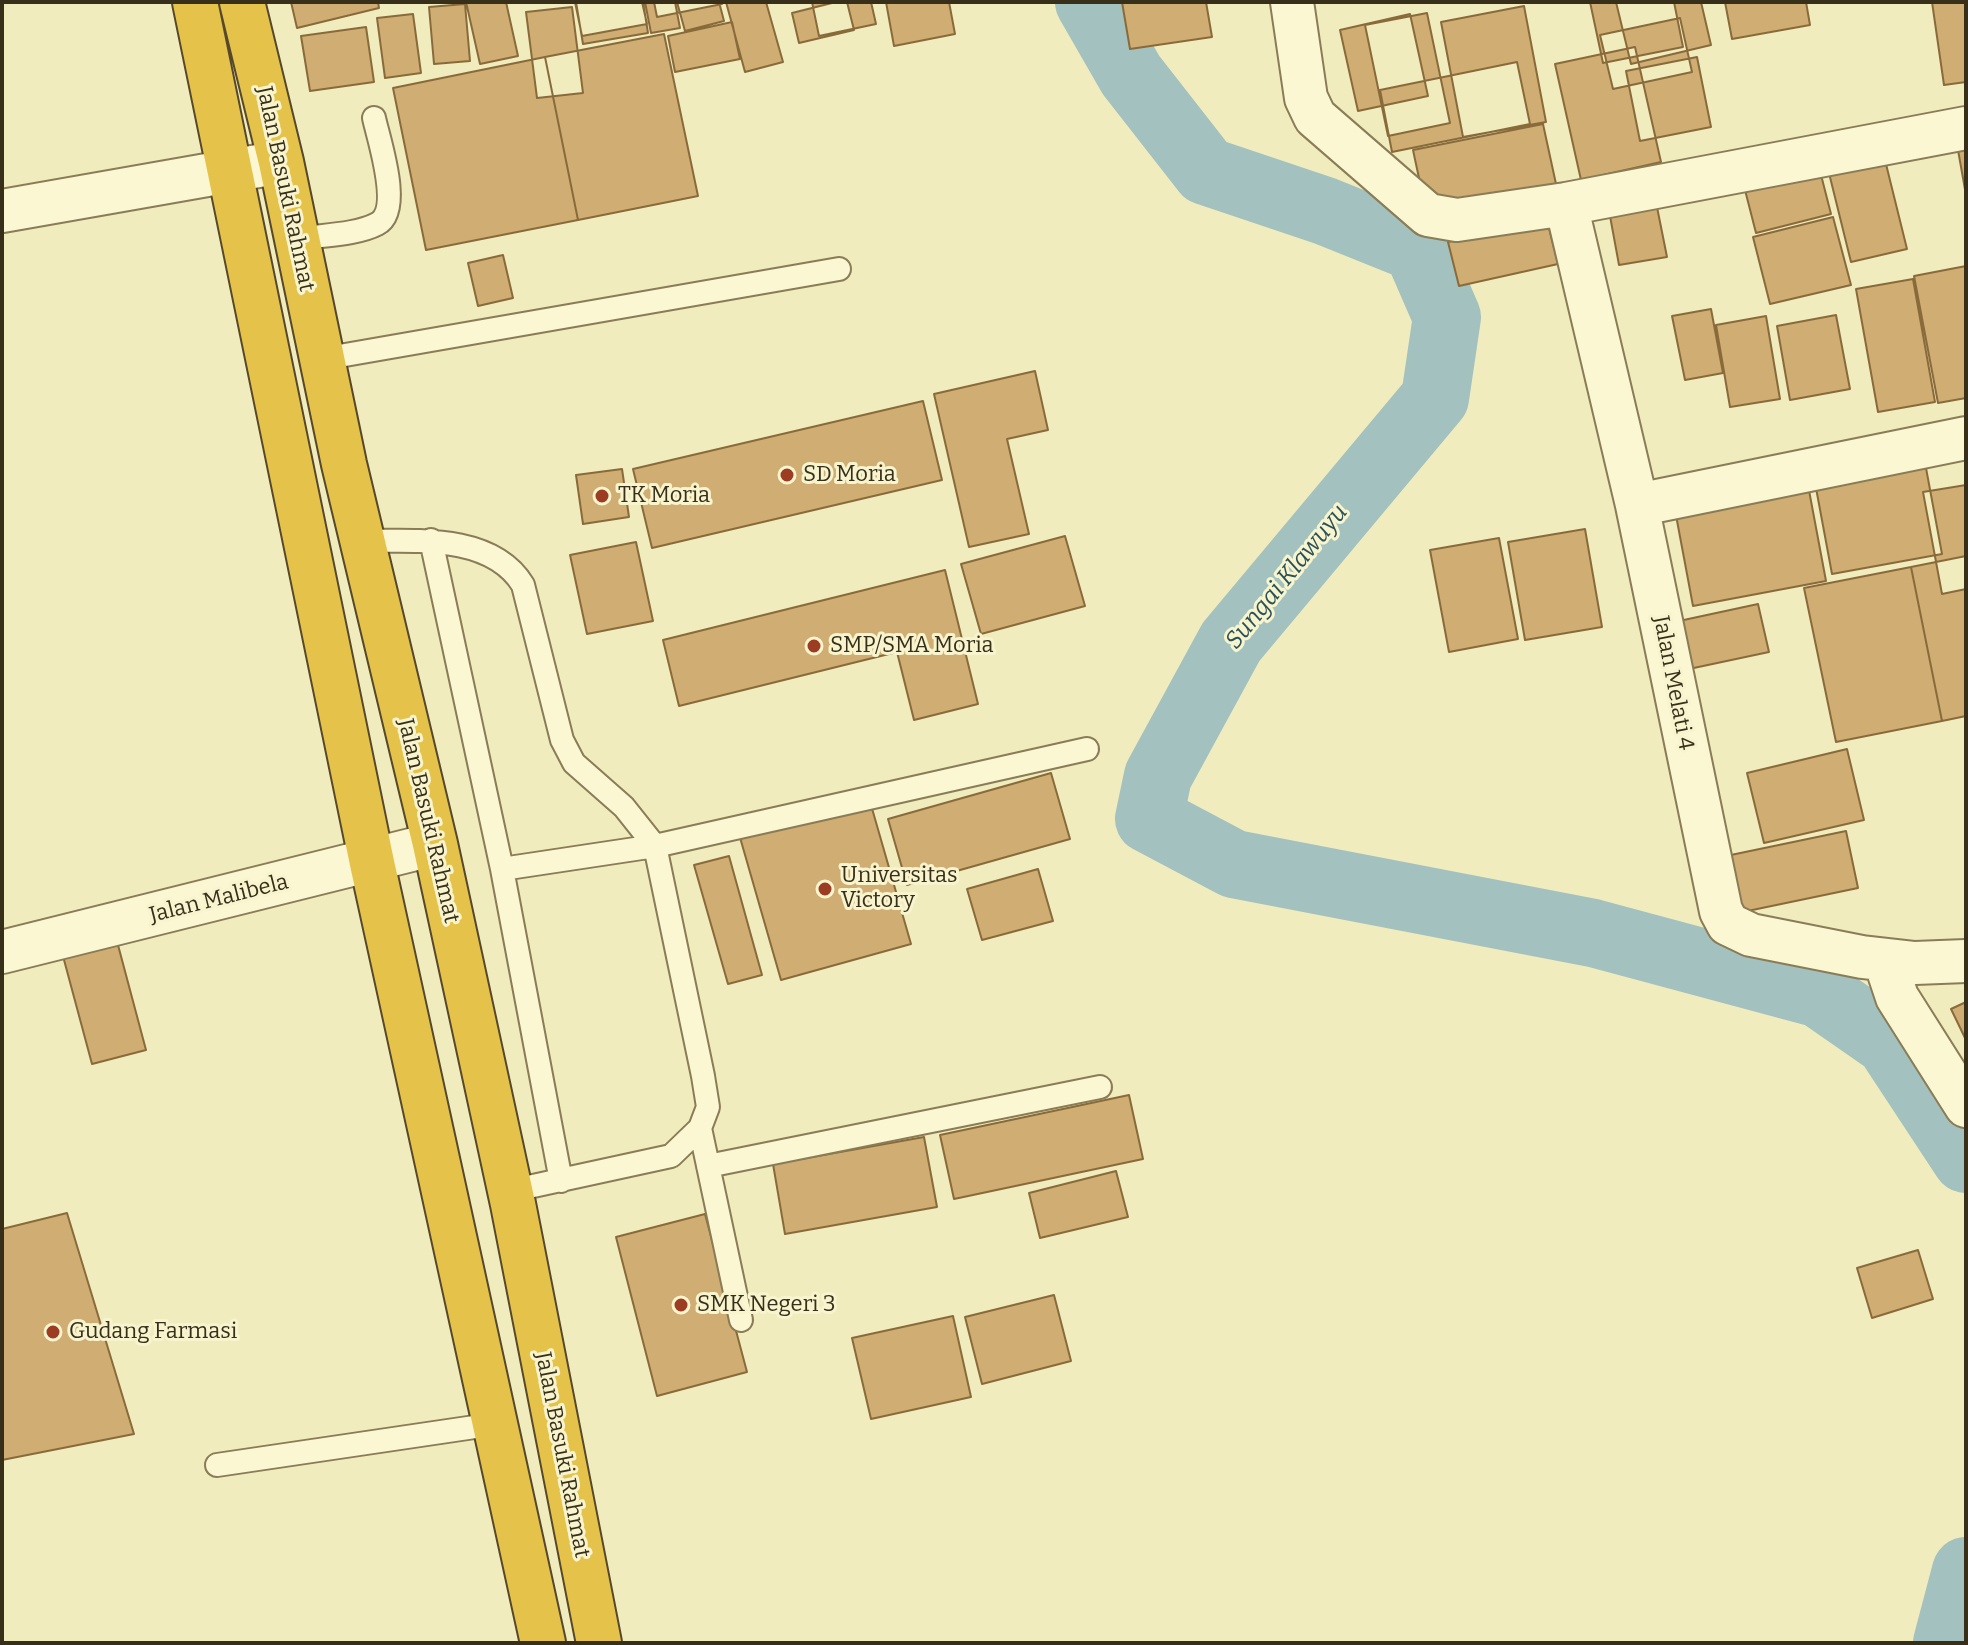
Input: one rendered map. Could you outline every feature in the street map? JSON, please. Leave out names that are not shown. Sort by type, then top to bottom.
[{"type":"highway","points":[[195,2],[372,863],[543,1643]]},
{"type":"highway","name":"Jalan Basuki Rahmat","points":[[242,2],[281,162],[363,541],[435,844],[510,1191],[599,1643]]},
{"type":"street","points":[[1292,2],[1306,98],[1315,117],[1428,215],[1457,220],[1566,204],[1966,128]]},
{"type":"street","points":[[2,211],[281,162]]},
{"type":"street","name":"Jalan Melati 4","points":[[1566,204],[1637,505],[1721,911],[1728,924],[1751,935],[1885,961],[1966,961]]},
{"type":"street","points":[[1637,505],[1966,438]]},
{"type":"street","name":"Jalan Malibela","points":[[2,952],[372,863],[435,844]]},
{"type":"street","points":[[1885,961],[1897,997],[1966,1106]]},
{"type":"lane","points":[[298,239],[371,226],[385,217],[391,201],[374,118]]},
{"type":"lane","points":[[322,359],[839,269]]},
{"type":"lane","points":[[363,541],[431,540],[484,554],[517,574],[523,585],[562,740],[574,763],[632,816],[655,846],[708,1107],[700,1128],[671,1156],[510,1191]]},
{"type":"lane","points":[[431,540],[502,869],[561,1181]]},
{"type":"lane","points":[[502,869],[655,846],[1087,749]]},
{"type":"lane","points":[[708,1166],[1100,1087]]},
{"type":"lane","points":[[700,1128],[741,1320]]},
{"type":"lane","points":[[217,1465],[495,1424]]},
{"type":"building","points":[[291,2],[378,2],[379,8],[297,28]]},
{"type":"building","points":[[466,2],[506,2],[518,56],[480,64]]},
{"type":"building","points":[[575,2],[642,2],[647,24],[582,36]]},
{"type":"building","points":[[576,2],[643,2],[648,33],[583,44]]},
{"type":"building","points":[[645,2],[675,2],[680,28],[651,33]]},
{"type":"building","points":[[654,2],[722,2],[722,4],[657,17]]},
{"type":"building","points":[[677,2],[719,2],[724,21],[685,31]]},
{"type":"building","points":[[726,2],[766,2],[783,62],[745,72]]},
{"type":"building","points":[[812,2],[871,2],[876,24],[819,36]]},
{"type":"building","points":[[847,2],[854,30],[799,43],[792,13]]},
{"type":"building","points":[[886,2],[949,2],[955,34],[894,46]]},
{"type":"building","points":[[1122,2],[1206,2],[1212,37],[1130,49]]},
{"type":"building","points":[[1590,2],[1674,2],[1683,47],[1603,63]]},
{"type":"building","points":[[1616,2],[1701,2],[1711,45],[1631,64]]},
{"type":"building","points":[[1725,2],[1806,2],[1810,25],[1732,39]]},
{"type":"building","points":[[1932,2],[1966,2],[1966,82],[1944,85]]},
{"type":"building","points":[[465,4],[470,61],[434,64],[429,7]]},
{"type":"building","points":[[1524,6],[1546,122],[1463,137],[1441,22]]},
{"type":"building","points":[[572,7],[583,93],[537,98],[526,12]]},
{"type":"building","points":[[1427,13],[1450,123],[1388,136],[1365,25]]},
{"type":"building","points":[[413,14],[421,73],[385,78],[377,18]]},
{"type":"building","points":[[1410,14],[1428,96],[1358,111],[1340,30]]},
{"type":"building","points":[[1680,18],[1692,72],[1613,89],[1600,35]]},
{"type":"building","points":[[732,22],[740,59],[675,72],[668,36]]},
{"type":"building","points":[[366,27],[374,82],[310,91],[301,36]]},
{"type":"building","points":[[664,34],[698,196],[578,220],[545,57]]},
{"type":"building","points":[[1635,47],[1661,162],[1581,180],[1555,64]]},
{"type":"building","points":[[545,57],[578,220],[426,250],[393,88]]},
{"type":"building","points":[[1697,57],[1711,127],[1640,141],[1626,71]]},
{"type":"building","points":[[1517,62],[1530,124],[1392,152],[1380,90]]},
{"type":"building","points":[[1543,124],[1556,184],[1426,211],[1413,150]]},
{"type":"building","points":[[1966,149],[1966,195],[1958,150]]},
{"type":"building","points":[[1885,160],[1907,249],[1851,262],[1829,173]]},
{"type":"building","points":[[1820,171],[1831,214],[1756,233],[1745,190]]},
{"type":"building","points":[[1657,207],[1667,257],[1619,265],[1610,216]]},
{"type":"building","points":[[1833,217],[1851,285],[1770,304],[1753,237]]},
{"type":"building","points":[[1547,220],[1558,264],[1459,286],[1448,242]]},
{"type":"building","points":[[503,255],[513,298],[478,306],[468,263]]},
{"type":"building","points":[[1966,266],[1966,398],[1938,403],[1914,276]]},
{"type":"building","points":[[1913,279],[1935,402],[1878,412],[1856,289]]},
{"type":"building","points":[[1711,309],[1723,373],[1685,380],[1672,316]]},
{"type":"building","points":[[1836,315],[1850,389],[1790,400],[1777,326]]},
{"type":"building","points":[[1766,316],[1780,399],[1730,407],[1716,325]]},
{"type":"building","points":[[1035,371],[1048,430],[1007,439],[1029,534],[969,547],[934,394]]},
{"type":"building","name":"SD Moria","points":[[923,401],[942,480],[652,548],[633,469]]},
{"type":"building","points":[[1926,468],[1942,554],[1832,574],[1816,488]]},
{"type":"building","name":"TK Moria","points":[[622,469],[629,517],[583,524],[576,475]]},
{"type":"building","points":[[1808,485],[1826,581],[1693,606],[1675,510]]},
{"type":"building","points":[[1966,485],[1966,589],[1942,594],[1923,492]]},
{"type":"building","points":[[1585,529],[1602,627],[1525,640],[1508,542]]},
{"type":"building","name":"SMP/SMA Moria","points":[[1065,536],[1085,606],[981,634],[961,564]]},
{"type":"building","points":[[1499,538],[1518,639],[1449,652],[1430,550]]},
{"type":"building","points":[[636,542],[653,621],[587,634],[570,555]]},
{"type":"building","points":[[1966,556],[1966,716],[1942,721],[1911,567]]},
{"type":"building","points":[[1911,567],[1942,721],[1836,742],[1804,588]]},
{"type":"building","name":"SMP/SMA Moria","points":[[945,570],[978,704],[914,720],[897,652],[679,706],[663,640]]},
{"type":"building","points":[[1758,604],[1769,652],[1689,669],[1679,621]]},
{"type":"building","points":[[1847,749],[1864,820],[1764,843],[1747,773]]},
{"type":"building","name":"Universitas Victory","points":[[1051,773],[1070,839],[907,885],[888,819]]},
{"type":"building","name":"Universitas Victory","points":[[869,798],[911,944],[781,980],[739,834]]},
{"type":"building","points":[[1846,831],[1858,888],[1738,913],[1726,856]]},
{"type":"building","points":[[729,856],[762,975],[728,984],[694,865]]},
{"type":"building","name":"Universitas Victory","points":[[1038,869],[1053,921],[982,940],[967,889]]},
{"type":"building","points":[[114,930],[146,1050],[92,1064],[60,945]]},
{"type":"building","points":[[1966,1002],[1966,1040],[1951,1009]]},
{"type":"building","points":[[1129,1095],[1143,1159],[954,1199],[940,1135]]},
{"type":"building","name":"SMK Negeri 3","points":[[924,1137],[937,1207],[785,1234],[773,1164]]},
{"type":"building","points":[[1116,1171],[1128,1217],[1040,1238],[1029,1193]]},
{"type":"building","name":"Gudang Farmasi","points":[[67,1213],[134,1434],[2,1460],[2,1229]]},
{"type":"building","name":"SMK Negeri 3","points":[[705,1214],[747,1372],[657,1396],[616,1237]]},
{"type":"building","points":[[1918,1250],[1933,1299],[1872,1318],[1857,1268]]},
{"type":"building","points":[[1054,1295],[1071,1361],[982,1384],[965,1317]]},
{"type":"building","name":"SMK Negeri 3","points":[[953,1316],[971,1397],[871,1419],[852,1338]]},
{"type":"waterway","name":"Sungai Klawuyu","points":[[1089,2],[1131,75],[1206,171],[1325,211],[1417,248],[1447,317],[1435,398],[1231,642],[1158,776],[1149,819],[1234,864],[1593,933],[1820,994],[1889,1042],[1966,1159]]},
{"type":"waterway","name":"Sungai Klawuyu","points":[[1947,1643],[1966,1571]]},
{"type":"place","name":"SD Moria","points":[[787,475]]},
{"type":"place","name":"TK Moria","points":[[602,496]]},
{"type":"place","name":"SMP/SMA Moria","points":[[814,646]]},
{"type":"place","name":"Universitas Victory","points":[[825,889]]},
{"type":"place","name":"SMK Negeri 3","points":[[681,1305]]},
{"type":"place","name":"Gudang Farmasi","points":[[53,1332]]}]
